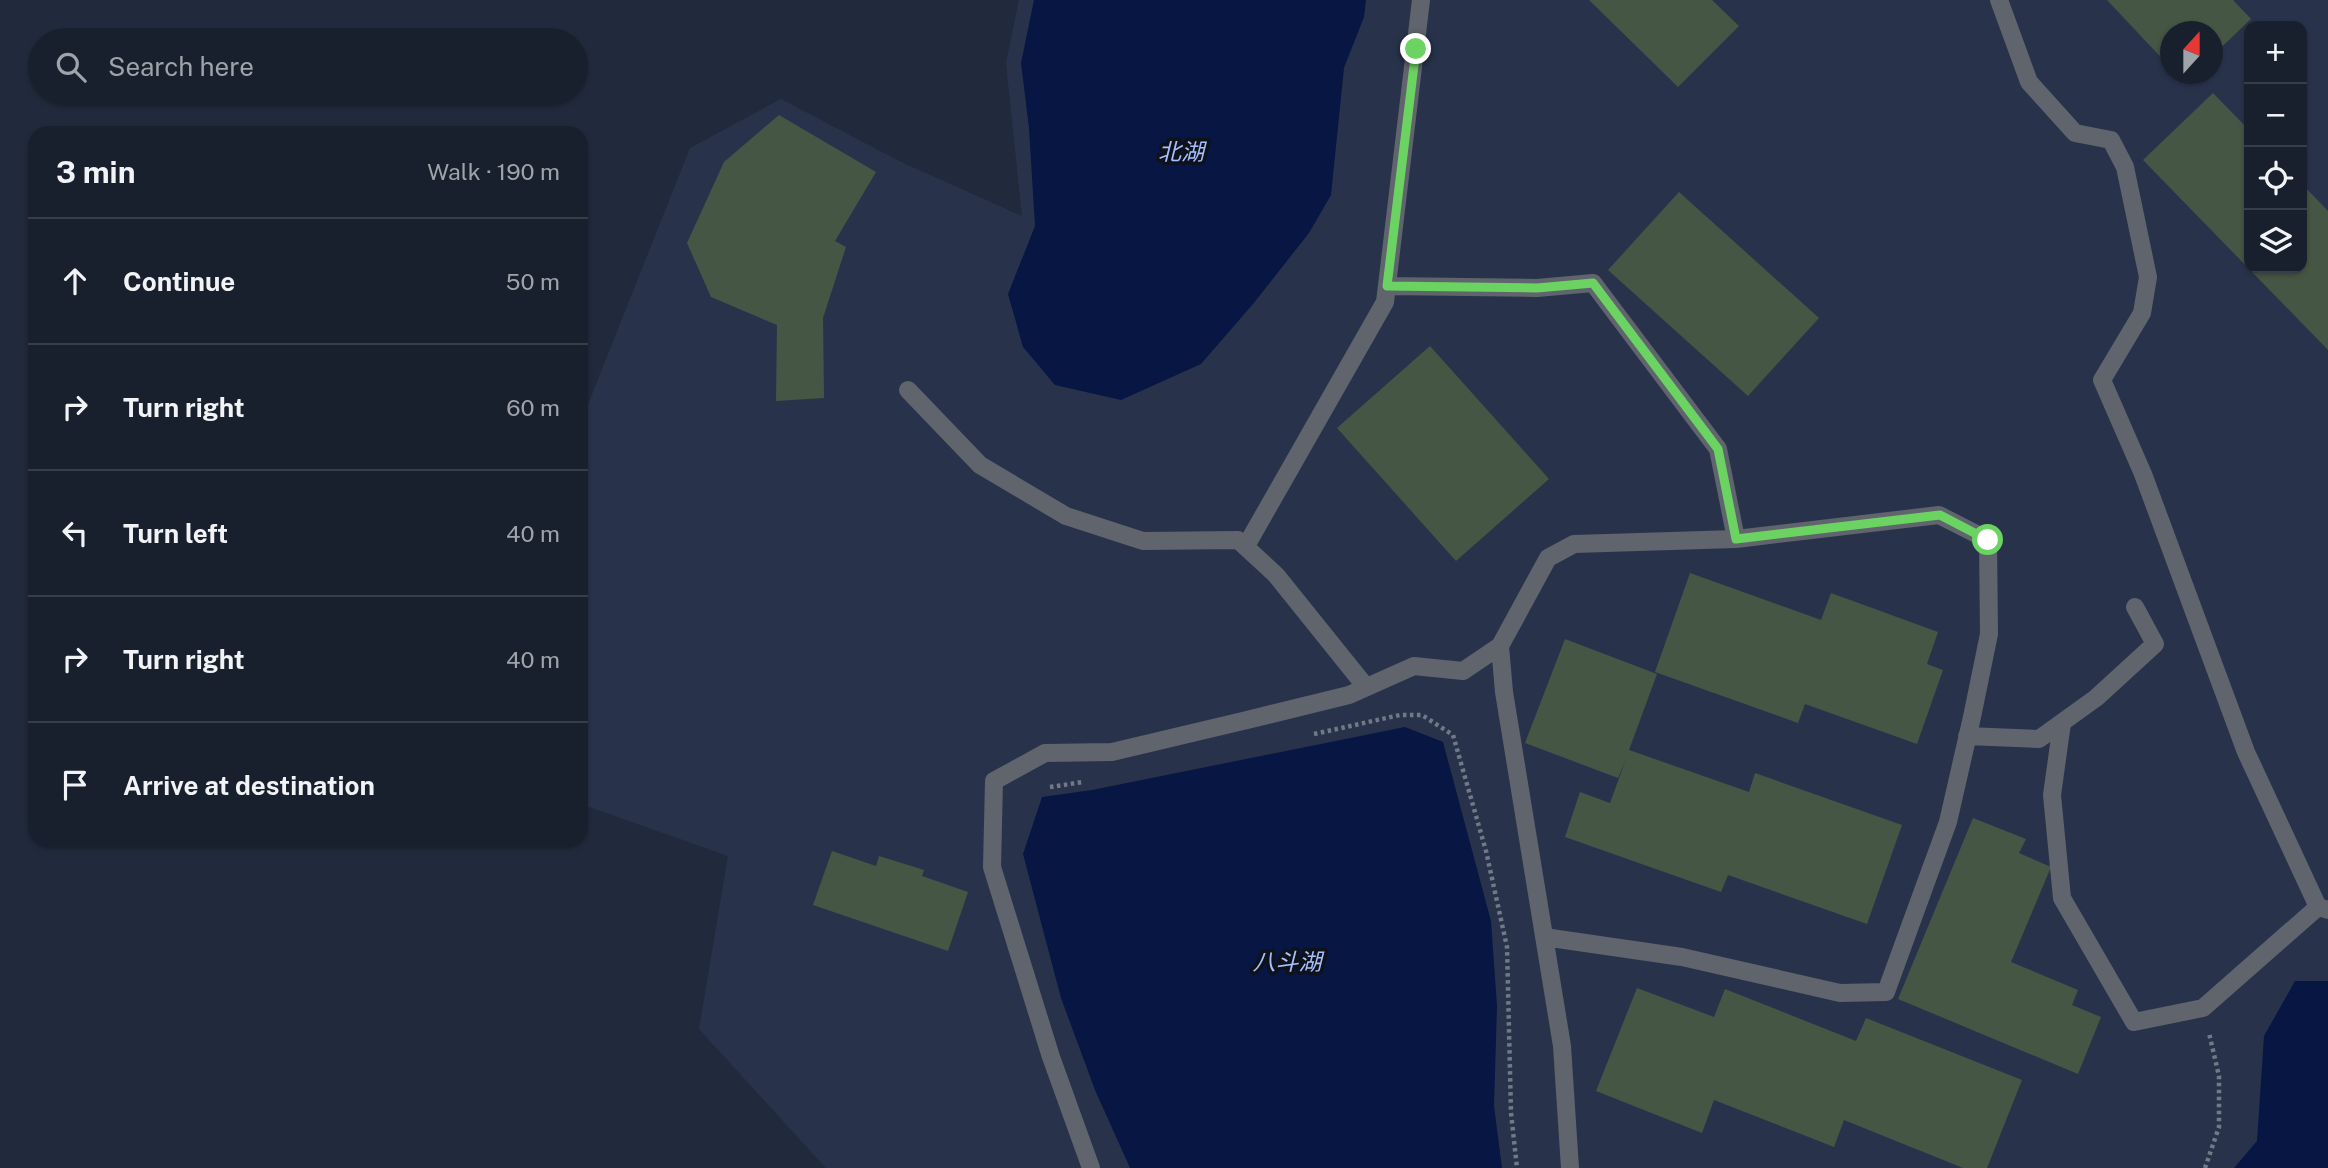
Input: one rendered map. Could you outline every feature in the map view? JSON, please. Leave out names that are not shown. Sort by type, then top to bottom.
[{"type":"lane","points":[[1246,546],[1385,302],[1421,0]]},
{"type":"lane","points":[[1999,0],[2029,82],[2076,133],[2111,140],[2125,167],[2148,277],[2142,313],[2102,380],[2143,474],[2246,752],[2323,909],[2203,1008],[2134,1022],[2062,898],[2052,795],[2062,723]]},
{"type":"lane","points":[[1387,286],[1537,288],[1593,283],[1718,449],[1736,539]]},
{"type":"lane","points":[[908,390],[980,465],[1066,516],[1143,541],[1238,540],[1276,575],[1366,687]]},
{"type":"lane","points":[[1091,1168],[1051,1057],[992,867],[994,780],[1045,753],[1112,752],[1349,695],[1414,666],[1463,671],[1500,646],[1548,558],[1574,544],[1736,539],[1940,515],[1988,540],[1989,634],[1948,822],[1886,992],[1840,993],[1682,957],[1544,936]]},
{"type":"lane","points":[[1967,736],[2039,739],[2096,698],[2155,644],[2135,607]]},
{"type":"lane","points":[[1500,646],[1506,705],[1562,1046],[1570,1168]]},
{"type":"path","points":[[1311,735],[1400,715],[1422,715],[1453,735],[1486,851],[1507,947],[1511,1112],[1517,1168]]},
{"type":"path","points":[[1050,787],[1095,780]]},
{"type":"path","points":[[2203,1008],[2219,1076],[2219,1127],[2204,1168]]},
{"type":"shaded area","points":[[1019,0],[2328,0],[2328,1168],[826,1168],[699,1029],[728,856],[588,806],[588,404],[690,148],[781,99],[901,162],[1022,216],[1006,63]]},
{"type":"water","name":"北湖","points":[[1034,0],[1366,0],[1364,17],[1344,68],[1331,195],[1309,233],[1201,364],[1121,400],[1055,385],[1023,347],[1008,294],[1035,226],[1029,128],[1021,63]]},
{"type":"water","name":"八斗湖","points":[[1405,727],[1443,742],[1491,921],[1497,1006],[1494,1106],[1502,1168],[1130,1168],[1095,1090],[1061,998],[1023,854],[1042,797],[1092,790]]},
{"type":"water","points":[[2295,981],[2328,981],[2328,1168],[2234,1168],[2257,1141],[2264,1036]]},
{"type":"building","points":[[1589,0],[1712,0],[1739,26],[1678,87]]},
{"type":"building","points":[[2107,0],[2233,0],[2251,19],[2244,21],[2244,26],[2223,46],[2223,21],[2160,21],[2160,56]]},
{"type":"building","points":[[2213,93],[2244,125],[2244,264],[2143,160]]},
{"type":"building","points":[[779,115],[876,172],[835,241],[846,247],[823,318],[824,398],[776,401],[777,325],[711,297],[687,243],[724,162]]},
{"type":"building","points":[[2307,189],[2328,211],[2328,350],[2253,273],[2307,273]]},
{"type":"building","points":[[1679,192],[1819,318],[1748,396],[1608,270]]},
{"type":"building","points":[[1430,346],[1549,479],[1456,561],[1337,428]]},
{"type":"building","points":[[1690,573],[1821,620],[1831,593],[1938,632],[1927,664],[1943,670],[1917,744],[1805,704],[1798,723],[1655,672]]},
{"type":"building","points":[[1565,639],[1657,674],[1629,750],[1749,792],[1755,773],[1902,825],[1867,924],[1728,875],[1721,892],[1565,837],[1580,792],[1610,803],[1626,759],[1618,778],[1525,743]]},
{"type":"building","points":[[1973,818],[2026,839],[2019,853],[2051,867],[2011,962],[2078,990],[2072,1005],[2101,1017],[2078,1074],[1898,999]]},
{"type":"building","points":[[832,851],[876,866],[879,856],[924,870],[922,876],[968,892],[948,951],[813,905]]},
{"type":"building","points":[[1637,988],[1714,1017],[1725,989],[1856,1041],[1866,1018],[2022,1080],[1987,1168],[1963,1168],[1844,1120],[1834,1147],[1714,1100],[1702,1133],[1596,1091]]},
{"type":"route","points":[[1416,49],[1387,286],[1537,288],[1593,283],[1718,449],[1736,539],[1940,515],[1988,540]]}]
